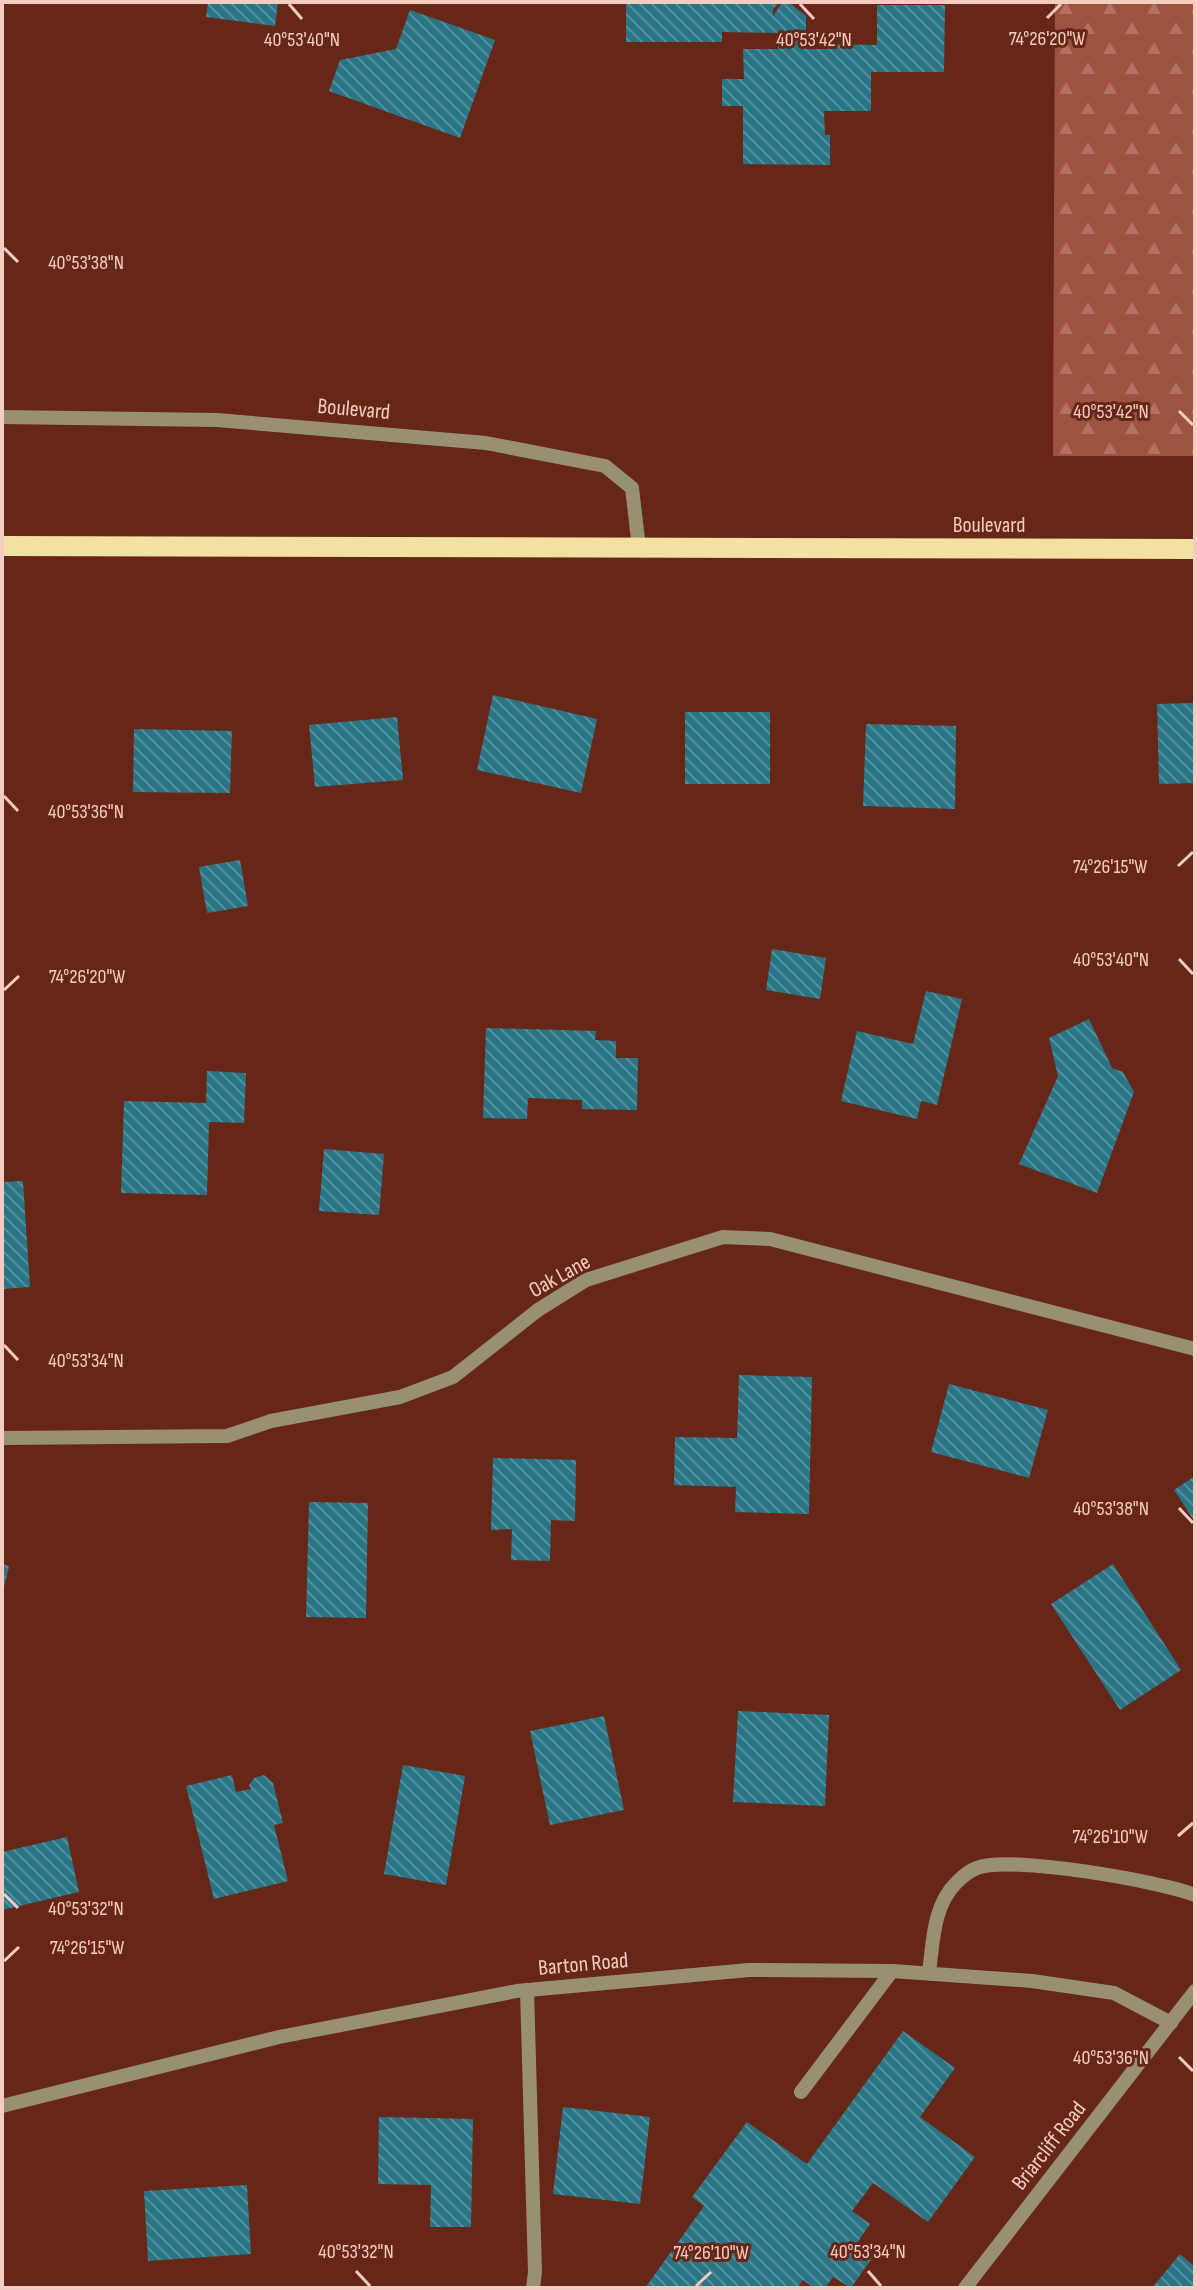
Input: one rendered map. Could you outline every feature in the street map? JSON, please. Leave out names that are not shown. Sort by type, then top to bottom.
[{"type":"main road","name":"Boulevard","points":[[2,546],[1195,549]]},
{"type":"street","name":"Boulevard","points":[[2,417],[217,420],[486,443],[605,466],[632,488],[639,548]]},
{"type":"street","name":"Oak Lane","points":[[2,1438],[227,1436],[271,1421],[400,1397],[453,1377],[538,1310],[586,1280],[723,1237],[770,1239],[1195,1349]]},
{"type":"street","points":[[929,1973],[941,1902],[957,1881],[978,1867],[1010,1865],[1100,1874],[1149,1881],[1195,1895]]},
{"type":"street","name":"Barton Road","points":[[2,2106],[279,2037],[527,1990],[749,1970],[892,1971],[1032,1981],[1114,1993],[1171,2023]]},
{"type":"street","points":[[801,2092],[892,1971]]},
{"type":"street","points":[[527,1990],[533,2288]]},
{"type":"street","name":"Briarcliff Road","points":[[965,2288],[1195,1991]]},
{"type":"green space","points":[[1055,2],[1195,2],[1195,456],[1053,456]]},
{"type":"building","points":[[208,2],[278,2],[275,26],[206,17]]},
{"type":"building","points":[[626,2],[780,2],[773,9],[773,16],[781,4],[791,4],[806,16],[806,49],[825,49],[825,44],[877,45],[877,5],[945,5],[944,72],[871,72],[871,111],[824,111],[825,135],[830,135],[830,165],[743,164],[743,106],[722,106],[722,79],[744,79],[743,49],[778,49],[778,33],[722,32],[722,42],[626,42]]},
{"type":"building","points":[[410,10],[495,40],[460,138],[329,91],[340,60],[396,49]]},
{"type":"building","points":[[493,695],[597,719],[581,793],[477,770]]},
{"type":"building","points":[[1195,703],[1195,783],[1159,784],[1157,704]]},
{"type":"building","points":[[685,712],[770,712],[770,784],[685,784]]},
{"type":"building","points":[[397,717],[403,780],[315,787],[309,725]]},
{"type":"building","points":[[866,724],[956,726],[955,809],[863,806]]},
{"type":"building","points":[[134,729],[232,731],[230,793],[133,792]]},
{"type":"building","points":[[240,860],[248,906],[207,913],[199,867]]},
{"type":"building","points":[[772,949],[826,958],[820,999],[766,990]]},
{"type":"building","points":[[926,991],[962,999],[937,1105],[921,1101],[917,1119],[841,1101],[857,1031],[913,1044]]},
{"type":"building","points":[[1089,1019],[1112,1068],[1123,1072],[1134,1092],[1097,1193],[1019,1164],[1058,1076],[1049,1038]]},
{"type":"building","points":[[486,1028],[596,1031],[595,1040],[616,1041],[616,1058],[638,1058],[637,1110],[582,1109],[582,1100],[528,1098],[527,1119],[483,1118]]},
{"type":"building","points":[[207,1071],[246,1073],[244,1123],[209,1122],[207,1195],[121,1193],[124,1101],[206,1103]]},
{"type":"building","points":[[324,1149],[384,1154],[379,1215],[319,1211]]},
{"type":"building","points":[[23,1181],[30,1287],[2,1289],[2,1182]]},
{"type":"building","points":[[739,1375],[812,1377],[809,1514],[735,1512],[736,1487],[674,1485],[675,1437],[737,1438]]},
{"type":"building","points":[[949,1384],[1048,1410],[1029,1478],[931,1452]]},
{"type":"building","points":[[493,1458],[576,1460],[575,1521],[551,1520],[550,1561],[511,1560],[512,1529],[491,1530]]},
{"type":"building","points":[[1195,1476],[1195,1522],[1174,1490]]},
{"type":"building","points":[[309,1502],[368,1503],[366,1618],[306,1617]]},
{"type":"building","points":[[2,1564],[9,1566],[3,1592],[2,1591]]},
{"type":"building","points":[[1113,1564],[1181,1670],[1120,1710],[1051,1604]]},
{"type":"building","points":[[738,1711],[829,1715],[825,1806],[733,1802]]},
{"type":"building","points":[[604,1716],[624,1810],[550,1825],[530,1731]]},
{"type":"building","points":[[403,1765],[465,1776],[446,1885],[384,1874]]},
{"type":"building","points":[[232,1775],[236,1792],[251,1789],[249,1785],[254,1778],[264,1775],[273,1783],[283,1823],[274,1825],[288,1881],[214,1899],[186,1786]]},
{"type":"building","points":[[67,1837],[79,1892],[2,1910],[2,1852]]},
{"type":"building","points":[[903,2031],[955,2068],[920,2117],[975,2157],[928,2222],[873,2183],[852,2211],[870,2224],[855,2246],[872,2258],[851,2288],[833,2277],[825,2288],[814,2288],[803,2280],[797,2288],[645,2288],[704,2206],[692,2197],[747,2122],[807,2164]]},
{"type":"building","points":[[563,2107],[650,2117],[640,2204],[553,2194]]},
{"type":"building","points":[[379,2117],[473,2119],[471,2227],[430,2227],[431,2185],[378,2184]]},
{"type":"building","points":[[247,2185],[251,2254],[148,2261],[144,2191]]},
{"type":"building","points":[[1180,2254],[1195,2267],[1195,2288],[1152,2288]]}]
